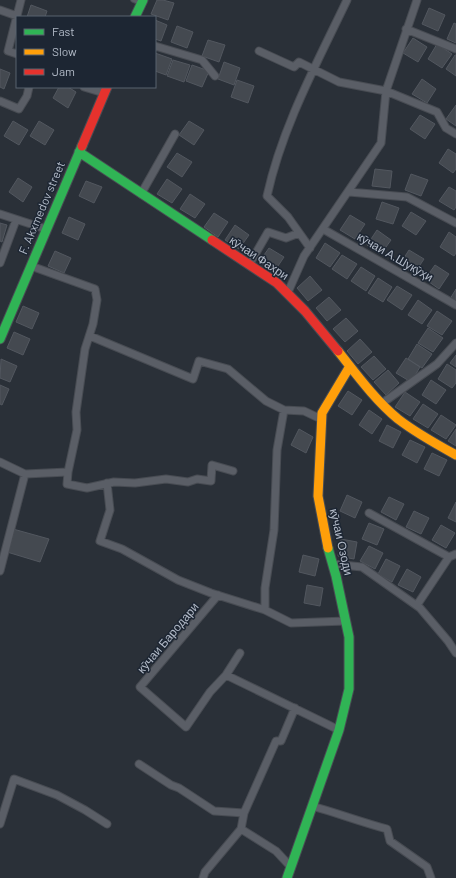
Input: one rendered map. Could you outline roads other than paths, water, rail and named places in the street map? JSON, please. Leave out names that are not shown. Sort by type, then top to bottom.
[{"type":"street","points":[[16,54],[8,51],[21,0]]},
{"type":"street","points":[[310,248],[288,218],[267,196],[273,169],[296,111],[348,0]]},
{"type":"street","points":[[288,292],[304,256],[381,143],[386,91],[417,0]]},
{"type":"street","points":[[135,16],[139,1]]},
{"type":"street","points":[[0,10],[16,16]]},
{"type":"street","points":[[406,29],[456,49]]},
{"type":"street","points":[[156,46],[202,60],[215,76]]},
{"type":"street","points":[[259,51],[294,67],[299,62],[339,82],[386,91],[437,112],[446,128],[456,134]]},
{"type":"street","points":[[0,101],[19,108],[29,88]]},
{"type":"street","points":[[91,88],[105,90]]},
{"type":"street","name":"F. Akxmedov street","points":[[0,339],[105,90]]},
{"type":"street","points":[[140,194],[175,134]]},
{"type":"street","name":"кӯчаи Фахри","points":[[79,152],[248,266],[276,282],[304,309],[381,404],[402,423],[423,437],[456,455]]},
{"type":"street","points":[[349,192],[407,198],[456,222]]},
{"type":"street","points":[[0,214],[46,230]]},
{"type":"street","points":[[0,263],[16,220]]},
{"type":"street","name":"кӯчаи А.Шукӯҳи","points":[[323,229],[456,306]]},
{"type":"street","points":[[248,266],[268,232],[286,238],[299,233]]},
{"type":"street","points":[[31,266],[95,289],[97,300],[94,324],[85,350],[76,412],[77,430],[68,472],[67,484],[87,488],[114,482],[135,483],[166,479],[188,482],[197,479],[211,482],[212,465],[233,471]]},
{"type":"street","points":[[90,336],[193,379],[199,361],[228,369],[266,401],[284,410],[304,411],[321,418]]},
{"type":"street","points":[[381,404],[437,364],[456,343]]},
{"type":"street","name":"кӯчаи Озоди","points":[[287,878],[339,730],[349,688],[349,637],[326,539],[318,496],[322,413],[350,366]]},
{"type":"street","points":[[265,610],[265,588],[274,530],[276,450],[284,410]]},
{"type":"street","points":[[0,462],[25,474],[68,472]]},
{"type":"street","points":[[0,571],[25,474]]},
{"type":"street","points":[[107,483],[110,510],[100,541],[122,549],[178,580],[265,610],[291,622],[346,621]]},
{"type":"street","points":[[369,513],[453,555],[417,605]]},
{"type":"street","points":[[333,564],[362,567],[417,605],[448,641],[456,653]]},
{"type":"street","name":"кӯчаи Бародари","points":[[218,595],[140,688],[186,727],[210,692],[226,676],[240,653]]},
{"type":"street","points":[[226,676],[339,730]]},
{"type":"street","points":[[203,878],[205,872],[241,830],[244,813],[276,742],[281,741],[294,708]]},
{"type":"street","points":[[139,764],[171,786],[179,788],[214,811],[244,813]]},
{"type":"street","points":[[0,824],[14,779],[57,795],[107,824]]},
{"type":"street","points":[[312,806],[343,815],[356,821],[386,829],[390,841],[427,867],[431,878]]},
{"type":"street","points":[[241,830],[276,851],[290,866]]}]
